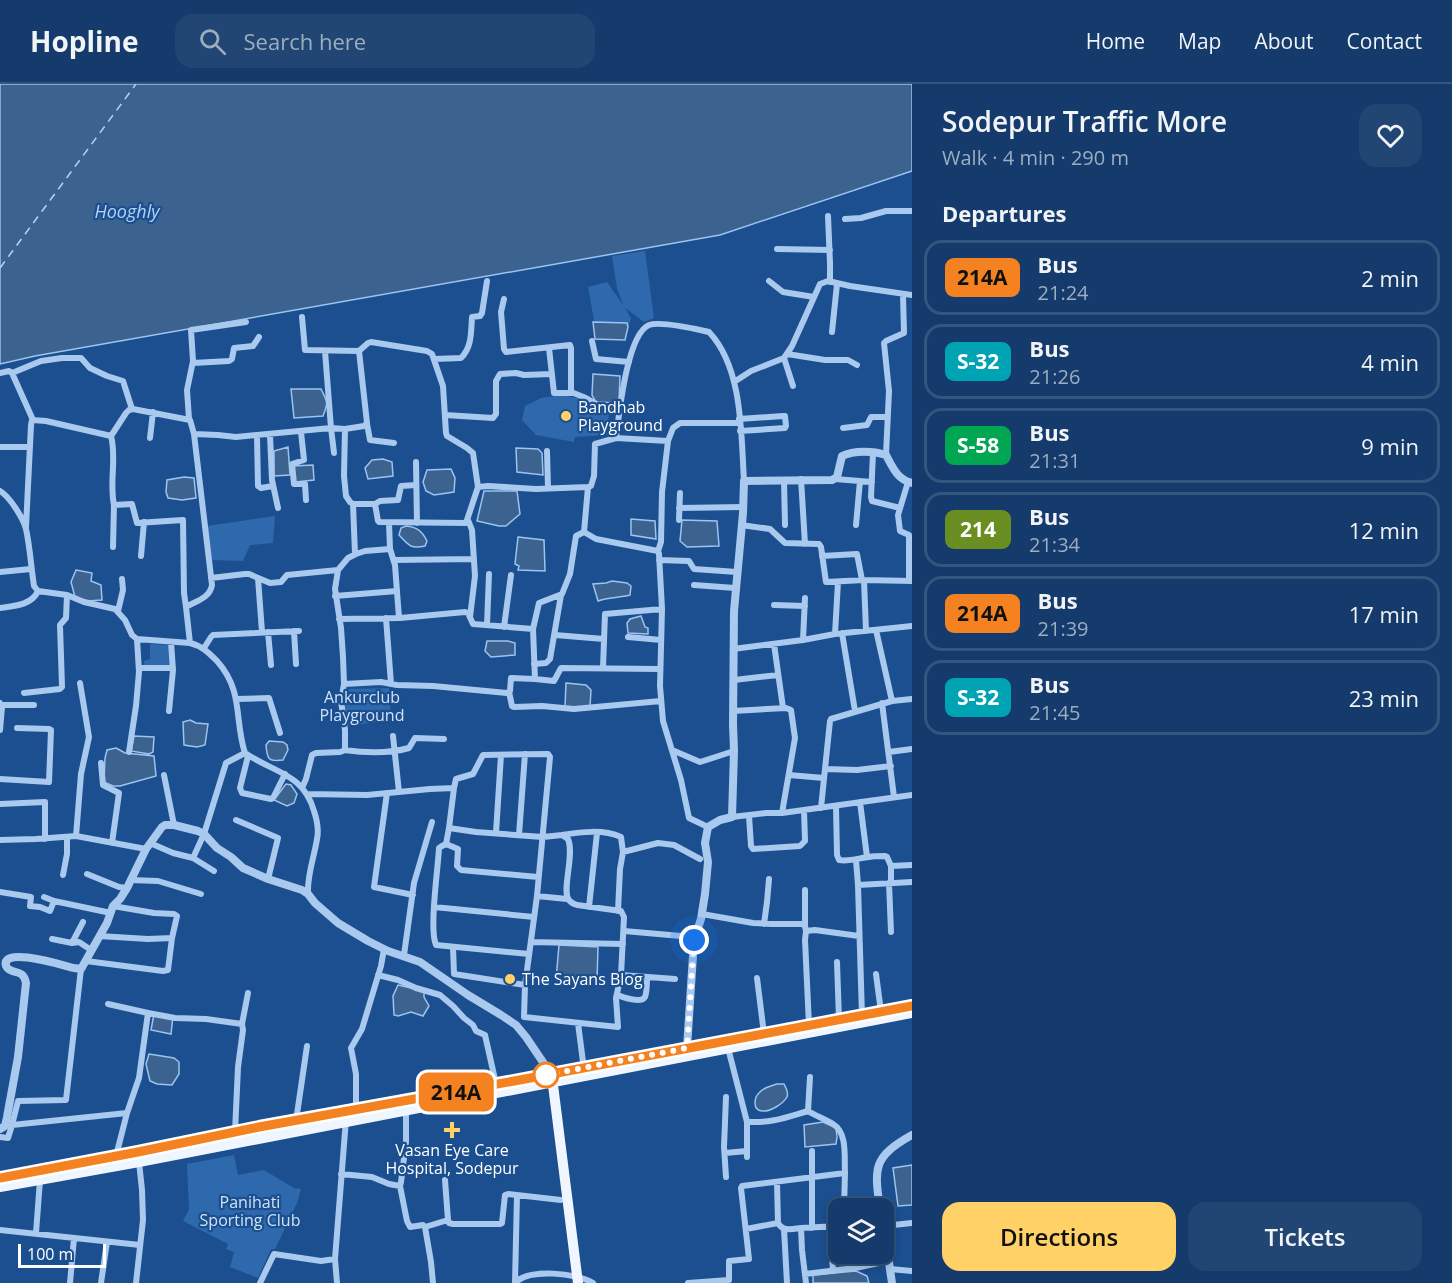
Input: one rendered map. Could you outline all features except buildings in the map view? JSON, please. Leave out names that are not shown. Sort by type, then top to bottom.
[{"type":"main road","points":[[585,1072],[687,1048],[912,1006]]},
{"type":"main road","points":[[0,1187],[138,1162],[496,1084],[728,1048],[912,1013]]},
{"type":"main road","points":[[0,1178],[296,1121],[406,1110],[548,1077]]},
{"type":"main road","points":[[548,1077],[561,1200],[574,1280]]},
{"type":"main road","points":[[548,1077],[574,1280]]},
{"type":"street","points":[[845,219],[861,218],[888,211],[912,211]]},
{"type":"street","points":[[828,216],[830,282]]},
{"type":"street","points":[[777,249],[830,250]]},
{"type":"street","points":[[434,359],[464,356],[471,339],[472,317],[482,314],[487,281]]},
{"type":"street","points":[[769,281],[783,292],[814,297]]},
{"type":"street","points":[[794,386],[785,356],[821,283],[830,282],[912,295]]},
{"type":"street","points":[[832,332],[837,284]]},
{"type":"street","points":[[741,525],[770,529],[785,543],[819,544],[825,582],[910,581],[909,535],[899,531],[898,515],[910,482],[904,481],[895,472],[886,455],[889,391],[884,343],[904,333],[903,295]]},
{"type":"street","points":[[504,299],[501,317],[506,352],[571,346],[572,393]]},
{"type":"street","points":[[302,317],[305,350],[358,351],[371,342],[432,354],[442,381],[447,436],[473,453],[478,487],[466,523],[378,522],[375,504]]},
{"type":"street","points":[[186,607],[209,594],[212,589],[194,434],[192,421],[189,419],[187,387],[193,363],[192,330],[246,322]]},
{"type":"street","points":[[616,438],[634,343],[646,326],[653,324],[686,327],[710,333],[731,370],[734,382],[740,421],[744,481],[735,588],[732,817]]},
{"type":"street","points":[[193,363],[230,360],[234,348],[253,346],[259,337]]},
{"type":"street","points":[[592,341],[596,359],[629,362]]},
{"type":"street","points":[[549,348],[554,393],[572,393],[585,397],[600,406],[620,409]]},
{"type":"street","points":[[325,351],[334,453]]},
{"type":"street","points":[[358,351],[366,424],[370,440],[394,443]]},
{"type":"street","points":[[734,382],[751,371],[785,356],[850,360],[857,364]]},
{"type":"street","points":[[12,374],[41,361],[81,358],[90,368],[123,381],[132,409]]},
{"type":"street","points":[[0,373],[9,371],[12,374],[33,420],[26,527],[34,586],[38,591],[67,595],[118,611],[132,635],[137,639],[190,643],[204,648],[228,677],[236,699],[242,742],[247,754],[240,788],[242,793],[271,799],[276,796],[285,774]]},
{"type":"street","points":[[445,415],[493,418],[496,414],[496,381],[500,374],[552,374]]},
{"type":"street","points":[[113,547],[114,461],[111,436],[126,413],[132,409],[189,419]]},
{"type":"street","points":[[150,438],[153,412]]},
{"type":"street","points":[[708,827],[689,818],[681,780],[663,721],[659,669],[662,609],[658,551],[661,542],[662,492],[668,441],[673,428],[680,423],[740,421],[784,416],[785,428],[740,432]]},
{"type":"street","points":[[843,428],[867,425],[871,417],[887,417]]},
{"type":"street","points":[[33,420],[111,436]]},
{"type":"street","points":[[194,434],[257,436],[331,428],[345,429],[366,424]]},
{"type":"street","points":[[345,429],[345,493],[347,500],[353,504],[375,504],[380,501],[398,500],[401,486],[416,485]]},
{"type":"street","points":[[301,432],[304,460],[293,463],[292,466],[294,484],[304,484],[306,500]]},
{"type":"street","points":[[270,435],[273,486],[278,508]]},
{"type":"street","points":[[257,436],[258,486],[261,488],[273,486]]},
{"type":"street","points":[[584,532],[588,487],[591,486],[594,476],[595,444],[616,438],[668,441]]},
{"type":"street","points":[[0,447],[30,447]]},
{"type":"street","points":[[547,450],[548,488]]},
{"type":"street","points":[[835,479],[842,456],[847,453],[886,455]]},
{"type":"street","points":[[873,453],[871,497],[873,502],[900,508]]},
{"type":"street","points":[[416,462],[417,523]]},
{"type":"street","points":[[801,479],[805,544]]},
{"type":"street","points":[[744,481],[835,479],[872,482]]},
{"type":"street","points":[[784,480],[785,525]]},
{"type":"street","points":[[856,525],[860,481]]},
{"type":"street","points":[[478,487],[588,487]]},
{"type":"street","points":[[0,491],[5,494],[26,527]]},
{"type":"street","points":[[679,520],[680,493]]},
{"type":"street","points":[[114,505],[132,504],[137,523],[183,520],[184,593],[190,643]]},
{"type":"street","points":[[353,504],[355,554]]},
{"type":"street","points":[[680,508],[743,507]]},
{"type":"street","points":[[468,520],[471,527],[475,586],[470,619]]},
{"type":"street","points":[[141,556],[144,522]]},
{"type":"street","points":[[389,523],[399,618]]},
{"type":"street","points":[[584,532],[596,539],[658,551]]},
{"type":"street","points":[[534,664],[548,661],[552,655],[561,595],[570,577],[576,536],[584,532]]},
{"type":"street","points":[[344,750],[345,730],[341,701],[344,684],[335,597],[338,570],[348,558],[355,554],[390,549]]},
{"type":"street","points":[[822,556],[857,554],[863,580],[866,631]]},
{"type":"street","points":[[394,560],[474,560]]},
{"type":"street","points":[[660,560],[689,561],[694,568],[737,572]]},
{"type":"street","points":[[0,572],[31,568]]},
{"type":"street","points":[[211,578],[245,574],[270,583],[281,582],[287,575],[338,570]]},
{"type":"street","points":[[487,625],[489,574]]},
{"type":"street","points":[[504,627],[511,575]]},
{"type":"street","points":[[258,578],[271,665]]},
{"type":"street","points":[[118,611],[123,590],[122,579]]},
{"type":"street","points":[[838,582],[838,633],[855,711]]},
{"type":"street","points":[[694,585],[735,588]]},
{"type":"street","points":[[0,608],[30,601],[38,591]]},
{"type":"street","points":[[335,597],[397,591]]},
{"type":"street","points":[[24,693],[62,687],[60,625],[66,618],[67,595]]},
{"type":"street","points":[[534,679],[533,629],[539,603],[561,595]]},
{"type":"street","points":[[803,640],[805,598]]},
{"type":"street","points":[[774,605],[805,606]]},
{"type":"street","points":[[603,668],[606,614],[662,609]]},
{"type":"street","points":[[339,619],[399,618],[465,612],[468,613],[473,624],[533,629]]},
{"type":"street","points":[[386,618],[391,684]]},
{"type":"street","points":[[733,649],[838,633],[912,626]]},
{"type":"street","points":[[876,630],[892,701]]},
{"type":"street","points":[[204,648],[213,635],[296,631],[296,664]]},
{"type":"street","points":[[555,634],[604,639]]},
{"type":"street","points":[[628,637],[661,640]]},
{"type":"street","points":[[129,752],[139,668],[137,639]]},
{"type":"street","points":[[169,711],[173,668],[171,642]]},
{"type":"street","points":[[774,644],[783,708]]},
{"type":"street","points":[[139,668],[173,668]]},
{"type":"street","points":[[659,669],[561,668],[554,681],[511,678],[509,692],[514,707],[542,706],[573,709],[661,701]]},
{"type":"street","points":[[734,680],[778,675]]},
{"type":"street","points":[[344,684],[381,682],[509,692]]},
{"type":"street","points":[[76,836],[81,774],[89,738],[80,683]]},
{"type":"street","points":[[236,699],[269,698],[280,733]]},
{"type":"street","points":[[821,808],[830,720],[833,717],[892,701],[912,699]]},
{"type":"street","points":[[0,730],[1,704],[34,705]]},
{"type":"street","points":[[882,704],[894,797]]},
{"type":"street","points":[[733,711],[783,708],[791,710],[795,734],[782,813]]},
{"type":"street","points":[[0,779],[49,782],[50,729],[16,728]]},
{"type":"street","points":[[393,736],[399,792]]},
{"type":"street","points":[[302,788],[313,753],[344,750],[395,751],[409,748],[415,738],[444,739]]},
{"type":"street","points":[[889,752],[912,749]]},
{"type":"street","points":[[672,750],[700,762],[734,751]]},
{"type":"street","points":[[446,844],[456,779],[473,774],[483,756],[546,753],[550,757],[537,896],[525,985],[524,1017],[618,1027],[616,995],[621,975],[624,917],[618,910],[577,905],[567,898],[571,845],[568,838],[562,836]]},
{"type":"street","points":[[247,754],[297,782],[312,804],[318,836],[309,873],[308,894]]},
{"type":"street","points":[[193,858],[204,834],[225,763],[247,754]]},
{"type":"street","points":[[519,835],[525,754]]},
{"type":"street","points":[[496,833],[501,755]]},
{"type":"street","points":[[101,763],[103,785],[119,794],[112,843]]},
{"type":"street","points":[[825,769],[856,770],[891,766]]},
{"type":"street","points":[[164,775],[174,825]]},
{"type":"street","points":[[789,775],[824,778]]},
{"type":"street","points":[[307,794],[367,795],[454,788]]},
{"type":"street","points":[[387,793],[374,886],[413,895]]},
{"type":"street","points":[[687,1048],[694,940],[702,914],[708,862],[705,843],[708,827],[720,820],[732,817],[782,813],[912,795]]},
{"type":"street","points":[[0,804],[45,802],[45,838]]},
{"type":"street","points":[[860,802],[867,857]]},
{"type":"street","points":[[836,806],[839,860],[885,856],[891,866],[891,932]]},
{"type":"street","points":[[749,816],[753,849],[800,846],[805,841],[804,810]]},
{"type":"street","points":[[236,820],[278,838],[268,879]]},
{"type":"street","points":[[404,955],[414,883],[432,822]]},
{"type":"street","points":[[0,1137],[8,1138],[18,1101],[66,1100],[84,965],[112,909],[129,884],[148,846],[165,825],[174,825],[204,834],[217,848],[243,868],[268,879],[293,886],[308,894],[338,923],[384,949],[420,962],[501,1015],[516,1025],[526,1037],[548,1077]]},
{"type":"street","points":[[449,828],[543,837],[583,832],[613,833],[621,837],[623,852],[618,910]]},
{"type":"street","points":[[589,907],[597,832]]},
{"type":"street","points":[[0,840],[76,836],[112,843],[148,846],[193,858],[214,871]]},
{"type":"street","points":[[63,875],[67,837]]},
{"type":"street","points":[[623,852],[658,843],[674,844],[700,859]]},
{"type":"street","points":[[529,954],[436,945],[433,939],[434,907],[440,848],[446,844],[458,849],[457,866],[461,870],[538,877]]},
{"type":"street","points":[[856,860],[862,1016]]},
{"type":"street","points":[[891,866],[912,865]]},
{"type":"street","points":[[87,874],[119,887],[158,881],[201,894]]},
{"type":"street","points":[[764,924],[769,879]]},
{"type":"street","points":[[858,885],[912,882]]},
{"type":"street","points":[[805,891],[809,1025]]},
{"type":"street","points":[[0,892],[31,897],[30,906],[50,911],[54,901]]},
{"type":"street","points":[[537,896],[567,898]]},
{"type":"street","points":[[0,1129],[5,1126],[18,1058],[26,983],[25,976],[21,973],[6,968],[7,959],[27,957],[74,968],[84,965],[168,970],[177,920],[174,914],[112,909],[54,901],[44,897]]},
{"type":"street","points":[[434,907],[534,917]]},
{"type":"street","points":[[702,914],[764,924],[802,924],[806,928],[815,930],[859,936]]},
{"type":"street","points":[[72,943],[83,922]]},
{"type":"street","points":[[624,931],[681,936]]},
{"type":"street","points":[[99,936],[172,938]]},
{"type":"street","points":[[52,939],[72,943],[80,942],[91,950]]},
{"type":"street","points":[[531,942],[623,944]]},
{"type":"street","points":[[453,947],[454,974],[525,985]]},
{"type":"street","points":[[337,1283],[335,1259],[341,1174],[356,1074],[351,1048],[362,1029],[384,949]]},
{"type":"street","points":[[837,962],[839,1020]]},
{"type":"street","points":[[876,974],[881,1012]]},
{"type":"street","points":[[378,975],[440,994],[453,1006],[473,1025],[476,1031],[484,1035],[496,1084]]},
{"type":"street","points":[[621,975],[675,979]]},
{"type":"street","points":[[616,995],[642,999],[645,996],[647,977]]},
{"type":"street","points":[[757,978],[764,1034]]},
{"type":"street","points":[[235,1132],[242,1024],[248,993]]},
{"type":"street","points":[[108,1004],[176,1018],[242,1024]]},
{"type":"street","points":[[116,1156],[127,1113],[140,1078],[148,1013]]},
{"type":"street","points":[[578,1023],[585,1072]]},
{"type":"street","points":[[296,1121],[307,1046]]},
{"type":"street","points":[[725,1153],[747,1154],[747,1122],[728,1048]]},
{"type":"street","points":[[808,1111],[810,1077]]},
{"type":"street","points":[[726,1097],[726,1177]]},
{"type":"street","points":[[406,1110],[405,1153],[400,1186],[409,1225],[410,1227],[423,1225],[426,1227],[448,1220]]},
{"type":"street","points":[[747,1122],[766,1123],[808,1111],[835,1125],[840,1130],[843,1139],[844,1198]]},
{"type":"street","points":[[12,1125],[127,1113]]},
{"type":"street","points":[[879,1198],[876,1178],[880,1162],[890,1149],[912,1135]]},
{"type":"street","points":[[812,1151],[812,1228]]},
{"type":"street","points":[[136,1283],[143,1220],[138,1162]]},
{"type":"street","points":[[688,1283],[729,1280],[729,1262],[749,1259],[742,1186],[845,1173]]},
{"type":"street","points":[[341,1174],[372,1177],[400,1186]]},
{"type":"street","points":[[36,1233],[40,1180]]},
{"type":"street","points":[[445,1180],[448,1220],[453,1224],[500,1224],[505,1195],[561,1200]]},
{"type":"street","points":[[777,1182],[780,1227],[784,1229],[828,1226]]},
{"type":"street","points":[[515,1283],[517,1195]]},
{"type":"street","points":[[894,1226],[912,1222]]},
{"type":"street","points":[[746,1229],[778,1223]]},
{"type":"street","points":[[426,1227],[433,1283]]},
{"type":"street","points":[[801,1228],[806,1283]]},
{"type":"street","points":[[784,1229],[787,1283]]},
{"type":"street","points":[[0,1230],[140,1245]]},
{"type":"street","points":[[70,1283],[74,1238]]},
{"type":"street","points":[[101,1283],[107,1242]]},
{"type":"street","points":[[260,1283],[274,1254],[321,1261],[335,1259]]},
{"type":"street","points":[[832,1264],[832,1271]]},
{"type":"street","points":[[889,1265],[892,1283]]},
{"type":"street","points":[[805,1274],[889,1265],[912,1271]]},
{"type":"street","points":[[515,1283],[520,1279],[551,1274],[574,1280],[587,1279],[593,1283]]},
{"type":"green space","points":[[645,251],[654,318],[644,322],[625,308],[631,318],[629,326],[595,326],[588,287],[607,282],[623,305],[617,288],[612,256]]},
{"type":"green space","name":"Bandhab Playground","points":[[560,395],[583,399],[609,411],[607,435],[575,437],[574,442],[536,435],[522,420],[525,406],[541,398]]},
{"type":"green space","points":[[275,516],[273,543],[250,545],[243,561],[212,560],[207,526]]},
{"type":"green space","points":[[150,644],[169,645],[172,668],[145,669],[144,661],[150,659]]},
{"type":"green space","name":"Ankurclub Playground","points":[[389,688],[391,720],[348,726],[344,708],[346,689]]},
{"type":"green space","name":"Panihati Sporting Club","points":[[234,1155],[238,1175],[264,1170],[294,1188],[301,1189],[297,1203],[275,1249],[271,1249],[258,1278],[230,1267],[234,1252],[226,1249],[228,1244],[183,1221],[189,1209],[187,1164]]},
{"type":"water","name":"Hooghly","points":[[0,84],[912,84],[912,171],[720,235],[0,364]]},
{"type":"water","points":[[593,322],[627,323],[625,340],[595,339]]},
{"type":"water","points":[[593,374],[620,376],[619,403],[596,402],[592,395]]},
{"type":"water","points":[[291,389],[321,389],[326,402],[323,416],[294,418]]},
{"type":"water","points":[[288,447],[290,475],[274,476],[274,451]]},
{"type":"water","points":[[516,448],[538,449],[542,453],[543,475],[517,472]]},
{"type":"water","points":[[383,459],[392,462],[393,476],[368,479],[365,468],[372,460]]},
{"type":"water","points":[[313,465],[314,480],[295,482],[293,466]]},
{"type":"water","points":[[451,469],[455,478],[454,492],[434,495],[426,491],[423,482],[427,470]]},
{"type":"water","points":[[194,478],[196,498],[182,500],[168,498],[167,480]]},
{"type":"water","points":[[484,491],[517,491],[520,514],[506,526],[477,521]]},
{"type":"water","points":[[631,519],[655,521],[656,539],[631,535]]},
{"type":"water","points":[[682,520],[717,521],[719,546],[687,547],[680,541]]},
{"type":"water","points":[[406,526],[421,532],[427,541],[425,546],[413,547],[402,539],[399,535],[401,528]]},
{"type":"water","points":[[518,537],[544,540],[545,571],[518,570],[519,566],[515,564]]},
{"type":"water","points":[[76,570],[92,573],[91,581],[101,585],[102,600],[87,601],[75,597],[71,582]]},
{"type":"water","points":[[612,581],[627,583],[631,586],[630,595],[598,601],[593,584]]},
{"type":"water","points":[[641,616],[645,627],[648,628],[648,634],[628,633],[627,623],[630,619]]},
{"type":"water","points":[[487,641],[515,643],[515,655],[491,657],[485,651]]},
{"type":"water","points":[[566,683],[586,685],[591,690],[590,707],[565,707]]},
{"type":"water","points":[[190,720],[208,724],[205,745],[197,747],[184,745],[183,722]]},
{"type":"water","points":[[134,736],[154,737],[153,752],[149,754],[131,751]]},
{"type":"water","points":[[269,741],[283,742],[287,745],[288,750],[283,760],[269,758],[266,745]]},
{"type":"water","points":[[116,748],[125,753],[154,756],[156,776],[120,786],[104,782],[107,750]]},
{"type":"water","points":[[286,784],[291,785],[297,794],[294,803],[287,806],[274,800]]},
{"type":"water","points":[[559,945],[598,947],[597,981],[556,980]]},
{"type":"water","points":[[398,985],[424,991],[424,997],[429,1006],[423,1016],[411,1012],[394,1015],[393,996]]},
{"type":"water","points":[[154,1014],[173,1016],[171,1034],[151,1030]]},
{"type":"water","points":[[149,1054],[174,1058],[179,1062],[179,1074],[172,1085],[150,1081],[146,1064]]},
{"type":"water","points":[[777,1084],[784,1084],[787,1097],[772,1109],[759,1110],[755,1106],[758,1094]]},
{"type":"water","points":[[823,1122],[836,1128],[836,1144],[805,1147],[804,1125]]},
{"type":"water","points":[[912,1165],[912,1205],[898,1206],[893,1168]]},
{"type":"water","points":[[856,1271],[867,1276],[869,1283],[813,1283],[813,1275]]},
{"type":"ferry route","points":[[0,268],[136,84]]},
{"type":"bus line","name":"214A","points":[[0,1178],[259,1127],[912,1006]]},
{"type":"place","name":"Bandhab Playground","points":[[566,416]]},
{"type":"place","name":"The Sayans Blog","points":[[510,979]]},
{"type":"place","name":"Vasan Eye Care Hospital, Sodepur","points":[[452,1130]]},
{"type":"route","points":[[546,1075],[687,1048],[694,940]]}]
